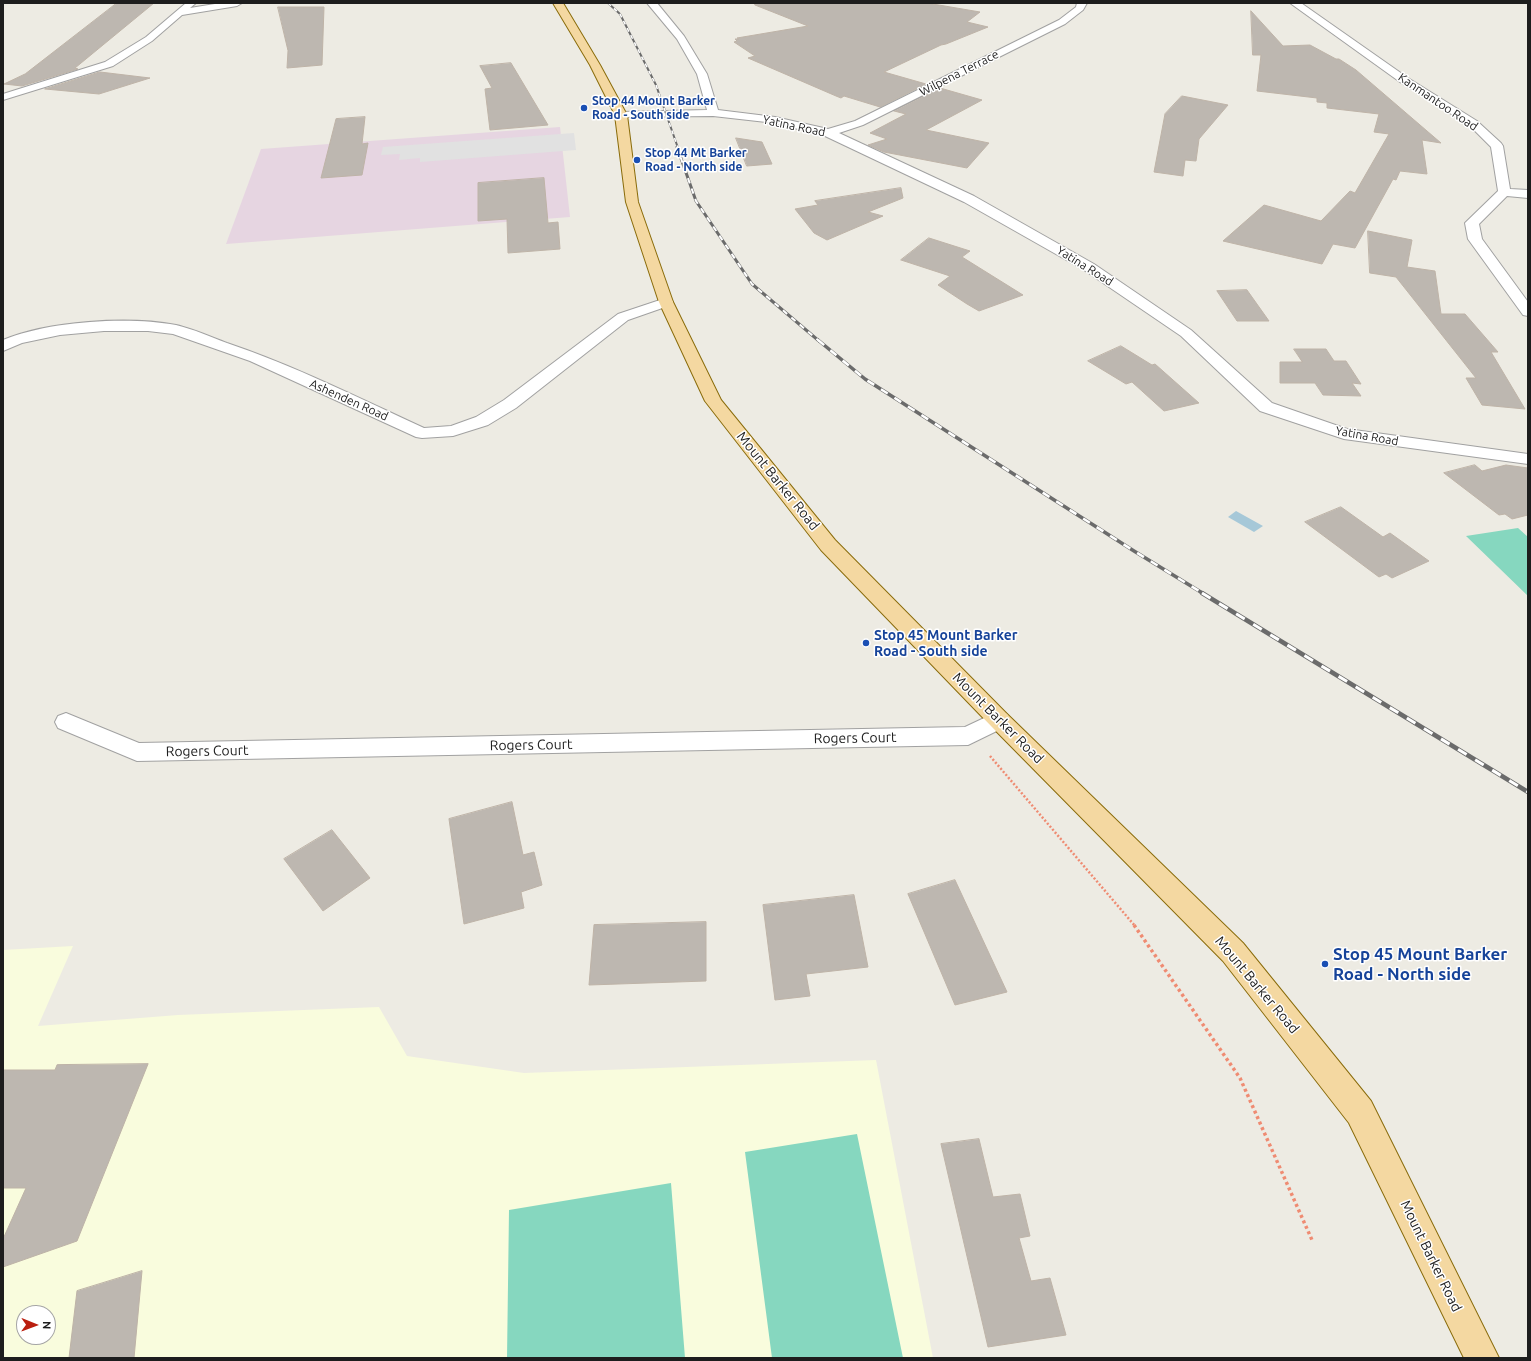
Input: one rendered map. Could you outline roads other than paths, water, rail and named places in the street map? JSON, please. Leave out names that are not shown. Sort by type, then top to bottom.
[{"type":"main road","name":"Mount Barker Road","points":[[558,3],[595,66],[621,115],[632,202],[666,302],[713,401],[828,545],[999,720],[1234,952],[1360,1112],[1482,1358]]},
{"type":"street","points":[[3,97],[109,64],[149,38],[192,3]]},
{"type":"street","points":[[179,13],[237,3]]},
{"type":"street","points":[[652,3],[681,38],[702,74],[712,113]]},
{"type":"street","name":"Wilpena Terrace","points":[[829,133],[866,120],[1062,22],[1080,8],[1082,3]]},
{"type":"street","name":"Kanmantoo Road","points":[[1295,3],[1404,80],[1474,123],[1496,146],[1504,192]]},
{"type":"street","name":"Yatina Road","points":[[621,115],[712,113],[775,120],[829,133],[969,199],[1089,267],[1186,333],[1266,406],[1344,434],[1528,460]]},
{"type":"street","points":[[1528,194],[1504,192],[1472,223],[1475,239],[1498,274],[1528,312]]},
{"type":"street","name":"Ashenden Road","points":[[3,346],[17,340],[60,330],[104,326],[148,326],[176,330],[256,358],[422,433],[453,431],[482,421],[510,404],[623,317],[666,302]]},
{"type":"street","name":"Rogers Court","points":[[66,722],[138,752],[968,736],[999,720]]},
{"type":"water","points":[[1236,511],[1263,526],[1254,532],[1228,517]]},
{"type":"railway","points":[[608,3],[620,14],[656,85],[678,148]]},
{"type":"railway","points":[[677,147],[696,201],[752,284],[819,341]]},
{"type":"railway","points":[[818,340],[865,379],[1204,594]]},
{"type":"railway","points":[[1202,593],[1528,792]]},
{"type":"place","name":"Stop 44 Mount Barker Road - South side","points":[[584,108]]},
{"type":"place","name":"Stop 44 Mt Barker Road - North side","points":[[637,160]]},
{"type":"place","name":"Stop 45 Mount Barker Road - South side","points":[[866,643]]},
{"type":"place","name":"Stop 45 Mount Barker Road - North side","points":[[1325,964]]}]
